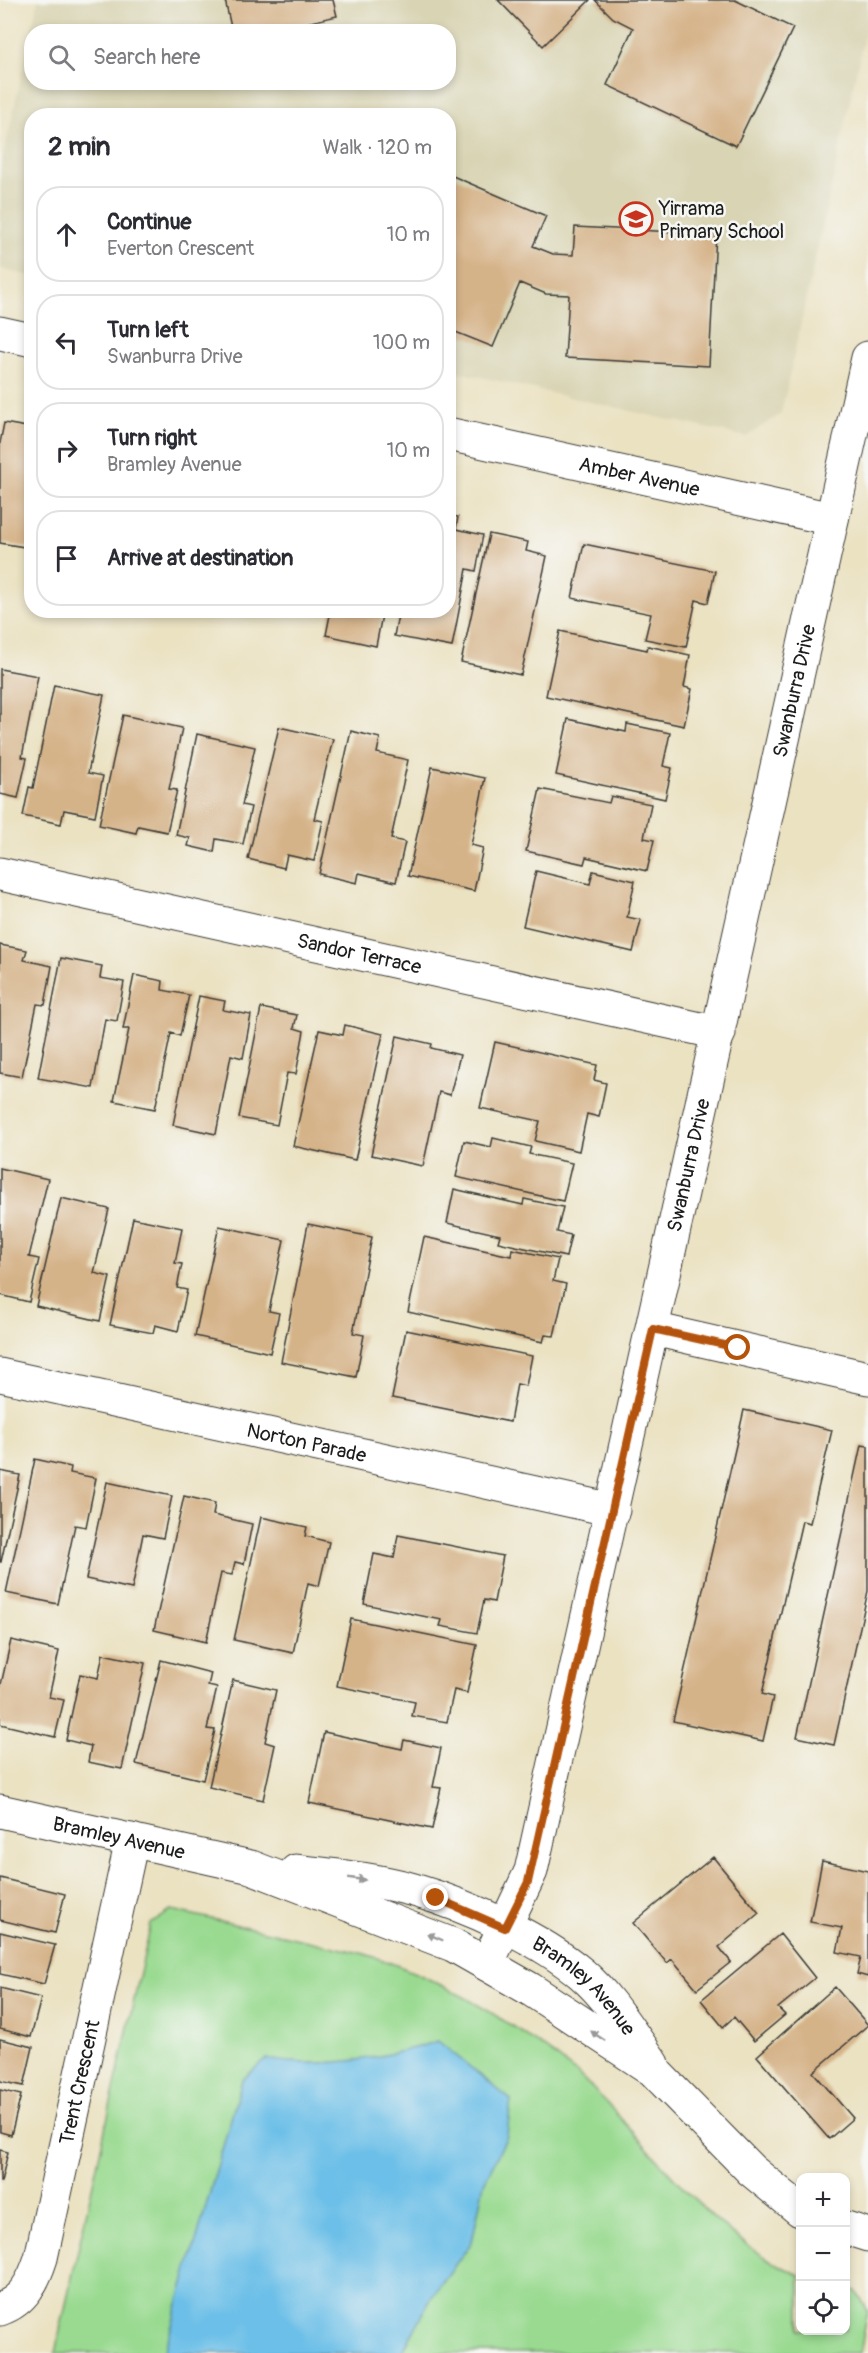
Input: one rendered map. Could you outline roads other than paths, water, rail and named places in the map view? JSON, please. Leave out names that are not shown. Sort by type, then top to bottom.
[{"type":"street","points":[[0,333],[24,338]]},
{"type":"street","name":"Swanburra Drive","points":[[487,1964],[531,1871],[868,358]]},
{"type":"street","name":"Amber Avenue","points":[[456,436],[832,519]]},
{"type":"street","name":"Sandor Terrace","points":[[0,874],[719,1033]]},
{"type":"street","points":[[653,1329],[868,1378]]},
{"type":"street","name":"Norton Parade","points":[[0,1375],[613,1510]]},
{"type":"street","name":"Bramley Avenue","points":[[0,1810],[237,1863],[414,1890],[505,1928],[538,1945],[583,1975],[602,1994],[664,2080],[751,2170],[796,2206]]},
{"type":"street","name":"Trent Crescent","points":[[0,2308],[22,2295],[35,2276],[41,2258],[132,1840]]},
{"type":"street","name":"Bramley Avenue","points":[[237,1863],[415,1928],[487,1964],[530,1989],[664,2080]]},
{"type":"street","points":[[850,2229],[868,2235]]},
{"type":"water","points":[[438,2041],[511,2100],[507,2136],[484,2183],[472,2242],[433,2295],[402,2353],[164,2353],[242,2080],[266,2059],[310,2063],[353,2060],[395,2053]]},
{"type":"place","name":"Yirrama Primary School","points":[[636,219]]}]
